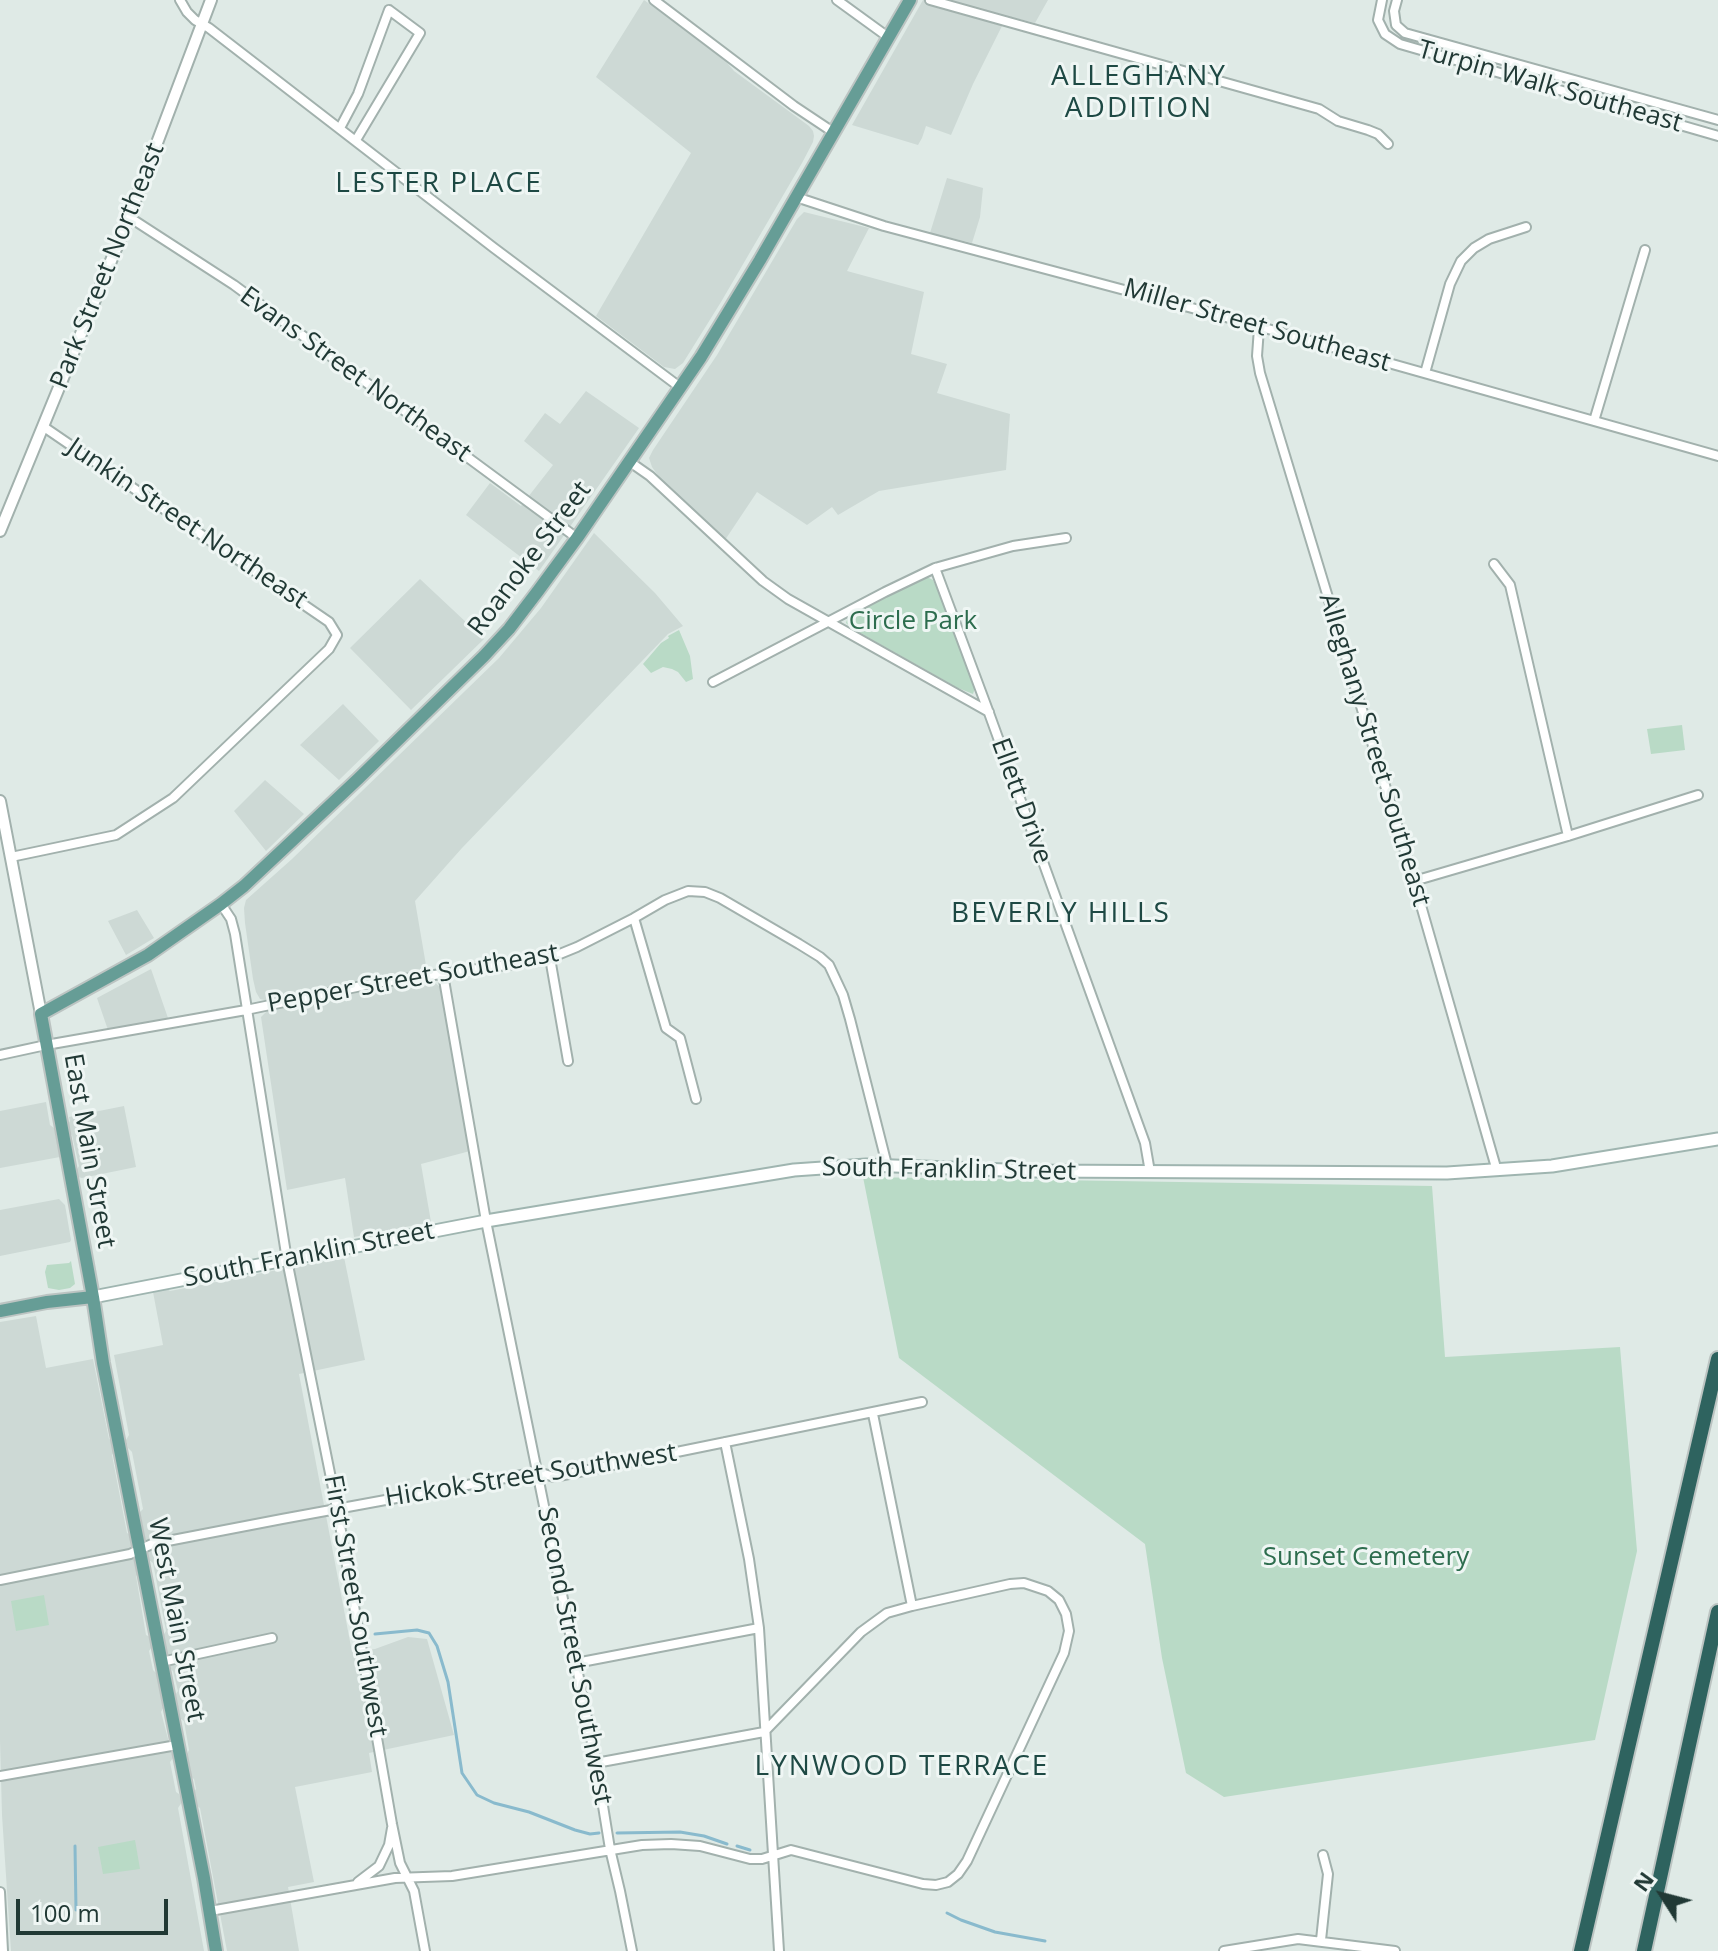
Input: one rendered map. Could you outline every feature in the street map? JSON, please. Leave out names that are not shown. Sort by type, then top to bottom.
[{"type":"highway","points":[[1581,1951],[1718,1359]]},
{"type":"highway","points":[[1644,1951],[1718,1612]]},
{"type":"main road","name":"Roanoke Street","points":[[41,1014],[148,955],[221,904],[297,838],[484,656],[531,601],[681,388],[910,0]]},
{"type":"main road","name":"East Main Street","points":[[41,1014],[93,1297]]},
{"type":"main road","name":"South Franklin Street","points":[[93,1297],[486,1221],[794,1170],[887,1165],[1034,1171],[1400,1174],[1497,1171],[1552,1166],[1718,1139]]},
{"type":"main road","points":[[0,1311],[93,1297]]},
{"type":"main road","name":"West Main Street","points":[[93,1297],[216,1951]]},
{"type":"street","points":[[180,0],[187,12],[202,24],[681,388]]},
{"type":"street","name":"Park Street Northeast","points":[[0,531],[129,217],[211,0]]},
{"type":"street","points":[[654,0],[833,132]]},
{"type":"street","points":[[837,0],[888,37]]},
{"type":"street","points":[[930,0],[1319,109],[1338,121],[1378,134],[1388,144]]},
{"type":"street","name":"Turpin Walk Southeast","points":[[1382,0],[1378,20],[1385,34],[1400,44],[1718,136]]},
{"type":"street","name":"Turpin Walk Southeast","points":[[1397,0],[1394,11],[1396,25],[1405,33],[1718,120]]},
{"type":"street","points":[[340,128],[358,94],[389,10],[420,33],[356,140]]},
{"type":"street","name":"Miller Street Southeast","points":[[796,197],[884,226],[1114,286],[1718,456]]},
{"type":"street","name":"Evans Street Northeast","points":[[129,217],[234,285],[577,538]]},
{"type":"street","points":[[1425,373],[1450,284],[1461,261],[1489,239],[1526,227]]},
{"type":"street","points":[[1594,421],[1645,250]]},
{"type":"street","name":"Alleghany Street Southeast","points":[[1259,328],[1257,356],[1260,373],[1414,881],[1497,1171]]},
{"type":"street","name":"Junkin Street Northeast","points":[[11,857],[116,835],[173,798],[329,649],[337,635],[329,622],[44,427]]},
{"type":"street","points":[[630,462],[650,476],[763,581],[788,599],[989,713]]},
{"type":"street","points":[[713,682],[935,568],[1013,546],[1066,538]]},
{"type":"street","points":[[1494,564],[1510,585],[1568,836]]},
{"type":"street","name":"Ellett Drive","points":[[935,568],[1145,1143],[1150,1172]]},
{"type":"street","points":[[1414,881],[1698,795]]},
{"type":"street","points":[[0,801],[41,1014]]},
{"type":"street","name":"Pepper Street Southeast","points":[[0,1055],[376,983],[550,958],[665,900],[688,891],[705,892],[737,908],[829,965],[843,995],[887,1165]]},
{"type":"street","name":"First Street Southwest","points":[[221,904],[231,919],[235,934],[287,1260],[337,1508],[392,1824],[400,1863],[414,1891],[425,1951]]},
{"type":"street","points":[[634,918],[666,1028],[680,1038],[696,1099]]},
{"type":"street","points":[[550,958],[568,1061]]},
{"type":"street","name":"Second Street Southwest","points":[[443,974],[486,1221],[632,1951]]},
{"type":"street","name":"Hickok Street Southwest","points":[[0,1580],[130,1554],[152,1544],[337,1508],[538,1472],[554,1477],[922,1402]]},
{"type":"street","points":[[873,1414],[912,1606]]},
{"type":"street","points":[[725,1442],[749,1559],[759,1628],[779,1951]]},
{"type":"street","points":[[210,1911],[395,1878],[452,1876],[642,1845],[700,1846],[750,1859],[762,1859],[791,1850],[923,1884],[948,1882],[967,1861],[1064,1653],[1069,1631],[1066,1614],[1059,1600],[1048,1591],[1024,1583],[887,1613],[861,1632],[764,1732],[596,1763]]},
{"type":"street","points":[[576,1663],[759,1628]]},
{"type":"street","points":[[161,1662],[272,1638]]},
{"type":"street","points":[[0,1776],[177,1745]]},
{"type":"street","points":[[354,1885],[380,1864],[389,1845],[392,1824]]},
{"type":"street","points":[[1321,1940],[1328,1874],[1323,1855]]},
{"type":"street","points":[[0,1892],[3,1951]]},
{"type":"street","points":[[1224,1951],[1298,1939],[1395,1951]]},
{"type":"shaded area","points":[[644,0],[809,126],[814,136],[802,163],[721,302],[683,363],[675,369],[664,367],[596,316],[691,153],[596,77]]},
{"type":"shaded area","points":[[923,0],[1048,0],[1035,23],[1007,16],[951,135],[926,126],[918,145],[852,125]]},
{"type":"shaded area","points":[[947,178],[983,188],[980,217],[972,243],[930,233]]},
{"type":"shaded area","points":[[804,212],[869,228],[847,271],[924,292],[911,354],[947,364],[937,393],[1010,414],[1006,470],[879,491],[838,515],[832,507],[807,525],[757,492],[725,540],[662,481],[649,458],[717,355]]},
{"type":"shaded area","points":[[586,391],[639,428],[539,571],[466,515],[490,483],[521,506],[553,465],[524,441],[545,413],[560,424]]},
{"type":"shaded area","points":[[594,533],[655,593],[683,626],[668,634],[415,901],[427,971],[269,1001],[260,999],[253,979],[245,923],[246,900],[499,658],[541,608]]},
{"type":"shaded area","points":[[420,579],[484,639],[411,710],[350,648]]},
{"type":"shaded area","points":[[343,704],[379,741],[339,780],[300,745]]},
{"type":"shaded area","points":[[265,780],[304,814],[266,851],[234,811]]},
{"type":"shaded area","points":[[137,910],[154,938],[126,955],[108,921]]},
{"type":"shaded area","points":[[151,969],[168,1018],[108,1030],[97,998]]},
{"type":"shaded area","points":[[433,981],[441,988],[470,1151],[421,1164],[431,1222],[354,1237],[345,1178],[287,1190],[261,1017],[268,1010]]},
{"type":"shaded area","points":[[46,1102],[60,1157],[0,1168],[0,1111]]},
{"type":"shaded area","points":[[124,1106],[136,1167],[78,1177],[76,1171],[79,1166],[72,1135],[68,1133],[69,1117]]},
{"type":"shaded area","points":[[59,1199],[65,1205],[70,1242],[0,1256],[0,1210]]},
{"type":"shaded area","points":[[344,1257],[365,1360],[299,1374],[352,1652],[375,1649],[408,1637],[427,1639],[454,1735],[369,1753],[372,1772],[295,1787],[314,1882],[288,1887],[299,1951],[227,1951],[200,1808],[193,1793],[196,1789],[190,1776],[184,1721],[175,1695],[178,1691],[163,1636],[166,1631],[144,1534],[140,1512],[143,1509],[132,1452],[126,1440],[129,1435],[114,1355],[163,1345],[153,1292]]},
{"type":"shaded area","points":[[36,1316],[46,1368],[93,1359],[109,1439],[113,1441],[115,1450],[112,1455],[127,1533],[132,1536],[146,1635],[150,1637],[152,1647],[149,1651],[153,1670],[157,1674],[163,1708],[161,1712],[173,1758],[170,1762],[176,1792],[182,1802],[178,1808],[204,1951],[11,1951],[0,1740],[0,1322]]},
{"type":"green space","name":"Circle Park","points":[[925,576],[933,580],[939,592],[975,688],[973,694],[846,623],[853,613]]},
{"type":"green space","points":[[679,630],[690,656],[693,679],[686,682],[672,669],[663,667],[651,673],[643,664],[668,636]]},
{"type":"green space","points":[[1682,725],[1685,750],[1651,754],[1647,729]]},
{"type":"green space","name":"Sunset Cemetery","points":[[863,1177],[1432,1186],[1445,1357],[1620,1347],[1637,1551],[1595,1740],[1224,1797],[1186,1773],[1162,1658],[1145,1544],[899,1358]]},
{"type":"green space","points":[[71,1261],[75,1284],[59,1290],[48,1288],[47,1265]]},
{"type":"green space","points":[[44,1595],[49,1625],[16,1631],[11,1601]]},
{"type":"green space","points":[[135,1840],[140,1869],[103,1874],[98,1847]]},
{"type":"waterway","points":[[375,1634],[417,1630],[429,1633],[437,1646],[448,1682],[462,1773],[477,1795],[575,1830],[599,1833]]},
{"type":"waterway","points":[[617,1833],[680,1832],[727,1844]]},
{"type":"waterway","points":[[75,1846],[76,1910]]},
{"type":"waterway","points":[[737,1846],[750,1850]]},
{"type":"waterway","points":[[947,1913],[995,1932],[1045,1941]]},
{"type":"district","name":"ALLEGHANY ADDITION","points":[[1139,93]]},
{"type":"district","name":"LESTER PLACE","points":[[439,184]]},
{"type":"district","name":"BEVERLY HILLS","points":[[1061,914]]},
{"type":"district","name":"LYNWOOD TERRACE","points":[[902,1767]]}]
